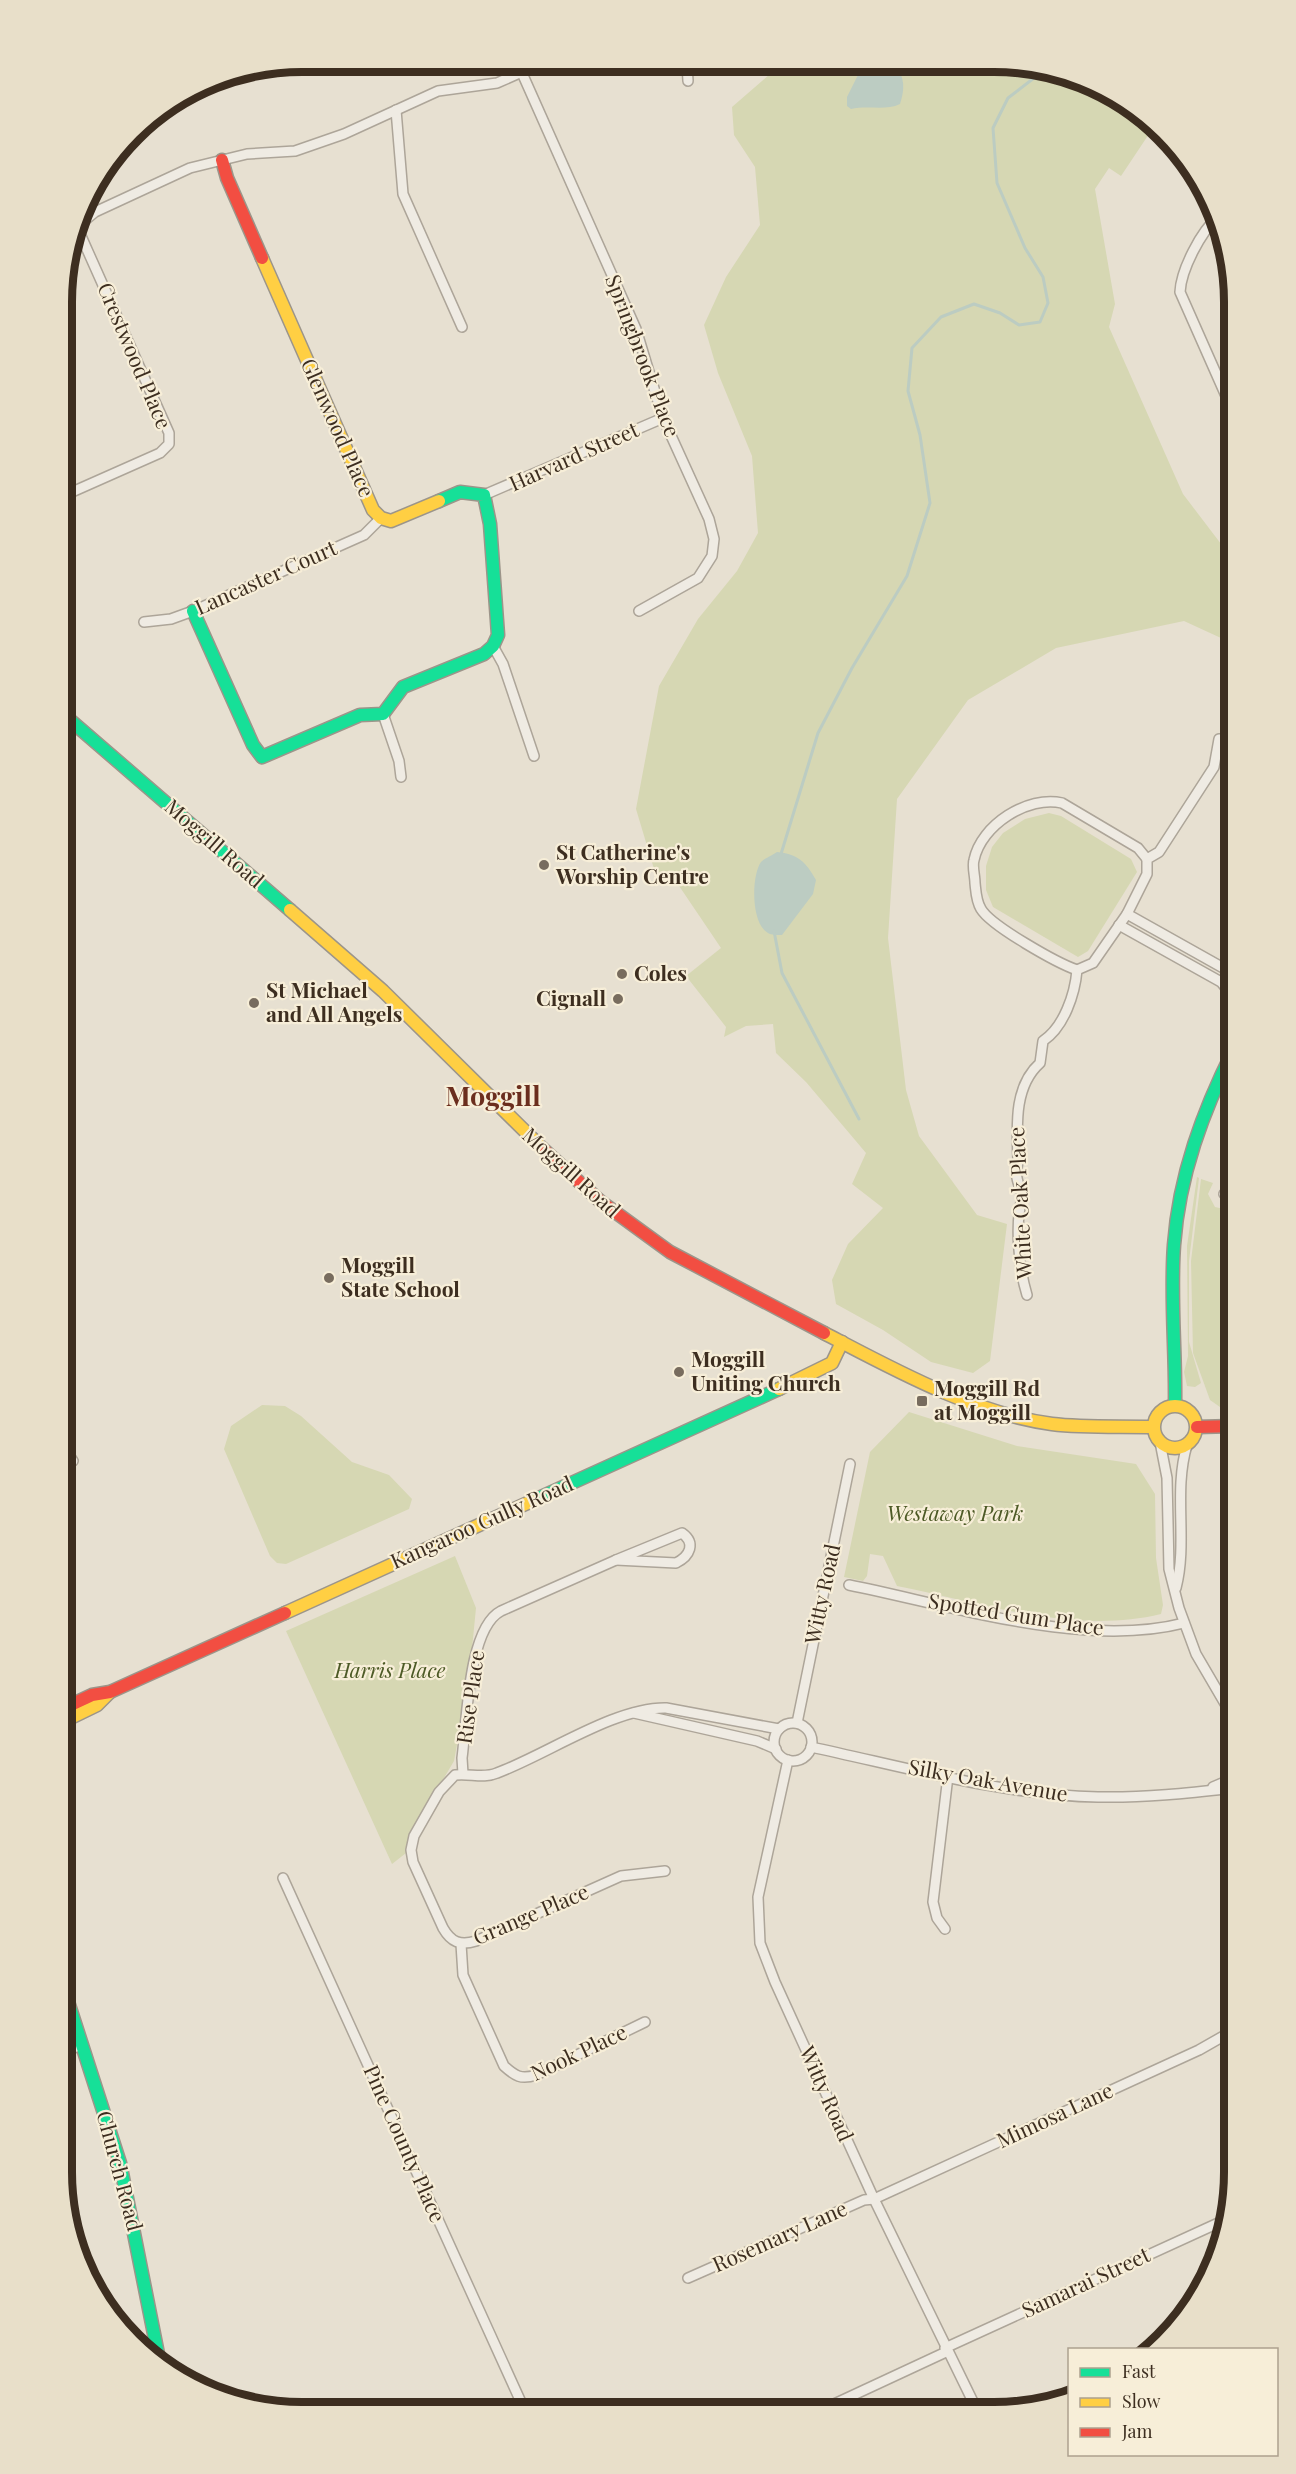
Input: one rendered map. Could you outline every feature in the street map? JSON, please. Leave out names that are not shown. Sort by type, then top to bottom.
[{"type":"main road","name":"Glenwood Place","points":[[222,160],[227,178],[373,510],[381,518],[391,521],[460,492],[484,495]]},
{"type":"main road","points":[[193,611],[253,745],[262,757],[360,715],[383,714],[403,687],[483,654],[493,646],[498,635],[498,623],[490,524],[484,495]]},
{"type":"main road","name":"Moggill Road","points":[[72,722],[383,991],[507,1115],[613,1212],[670,1252],[931,1386],[998,1412],[1053,1424],[1153,1426]]},
{"type":"main road","points":[[1175,1405],[1174,1243],[1182,1187],[1199,1122],[1224,1070]]},
{"type":"main road","name":"Kangaroo Gully Road","points":[[72,1704],[92,1695],[110,1692],[819,1371],[832,1363],[842,1342]]},
{"type":"main road","points":[[1175,1405],[1182,1406],[1192,1414],[1197,1427],[1194,1437],[1187,1445],[1173,1449],[1160,1442],[1153,1426],[1158,1414],[1168,1406],[1175,1405]]},
{"type":"main road","points":[[1197,1427],[1224,1426]]},
{"type":"main road","name":"Kangaroo Gully Road","points":[[72,1717],[97,1705],[110,1692]]},
{"type":"main road","name":"Church Road","points":[[72,2014],[122,2173],[157,2350]]},
{"type":"street","points":[[687,72],[688,81]]},
{"type":"street","points":[[89,217],[95,212],[190,168],[248,154],[296,151],[344,134],[438,91],[497,83],[522,73]]},
{"type":"street","name":"Springbrook Place","points":[[522,73],[636,329],[663,417],[709,519],[714,539],[712,556],[698,578],[639,611]]},
{"type":"street","points":[[396,110],[403,194],[462,327]]},
{"type":"street","points":[[1210,224],[1181,277],[1180,292],[1224,391]]},
{"type":"street","name":"Crestwood Place","points":[[72,492],[160,453],[169,444],[169,433],[82,237]]},
{"type":"street","name":"Harvard Street","points":[[484,495],[663,417]]},
{"type":"street","name":"Lancaster Court","points":[[144,622],[171,619],[193,611],[364,535],[381,518]]},
{"type":"street","points":[[493,646],[503,664],[534,756]]},
{"type":"street","points":[[383,714],[399,761],[401,777]]},
{"type":"street","points":[[1147,859],[1158,852],[1214,767],[1219,739]]},
{"type":"street","points":[[1043,802],[1062,803],[1138,848],[1147,859],[1147,874],[1127,914],[1093,963],[1077,970],[995,923],[982,911],[976,900],[974,860],[978,849],[995,823],[1005,816],[1043,802]]},
{"type":"street","points":[[1127,914],[1224,968]]},
{"type":"street","points":[[1119,925],[1224,986]]},
{"type":"street","name":"White Oak Place","points":[[1027,1294],[1021,1275],[1019,1207],[1023,1196],[1016,1176],[1018,1164],[1016,1125],[1020,1100],[1031,1071],[1040,1063],[1043,1041],[1051,1036],[1075,991],[1077,970]]},
{"type":"street","points":[[1160,1442],[1167,1478],[1169,1569],[1184,1623],[1196,1654],[1224,1702]]},
{"type":"street","points":[[1176,1590],[1180,1571],[1180,1480],[1187,1445]]},
{"type":"street","name":"Witty Road","points":[[797,1723],[850,1464]]},
{"type":"street","name":"Rise Place","points":[[463,1774],[462,1758],[477,1645],[488,1621],[501,1611],[616,1560],[682,1533],[691,1544],[684,1559],[676,1563],[616,1560]]},
{"type":"street","name":"Spotted Gum Place","points":[[849,1585],[1055,1626],[1111,1631],[1156,1629],[1184,1623]]},
{"type":"street","points":[[463,1774],[485,1776],[495,1774],[634,1713],[653,1707],[779,1730]]},
{"type":"street","points":[[634,1713],[767,1743],[788,1760],[805,1756],[811,1747],[807,1729],[797,1723],[787,1724],[779,1730],[774,1739],[776,1749]]},
{"type":"street","name":"Silky Oak Avenue","points":[[811,1747],[1024,1791],[1097,1797],[1160,1796],[1224,1789]]},
{"type":"street","name":"Witty Road","points":[[788,1760],[758,1897],[760,1942],[775,1982],[874,2199],[973,2402]]},
{"type":"street","name":"Grange Place","points":[[463,1774],[455,1775],[445,1782],[414,1836],[411,1850],[413,1862],[447,1936],[461,1944],[476,1941],[621,1876],[665,1871]]},
{"type":"street","points":[[945,1929],[937,1918],[933,1902],[948,1776]]},
{"type":"street","name":"Silky Oak Avenue","points":[[1203,1791],[1224,1782]]},
{"type":"street","name":"Pine County Place","points":[[283,1878],[521,2402]]},
{"type":"street","name":"Nook Place","points":[[461,1944],[463,1975],[504,2066],[513,2075],[525,2079],[536,2075],[645,2022]]},
{"type":"street","name":"Mimosa Lane","points":[[874,2199],[1199,2050],[1224,2036]]},
{"type":"street","points":[[72,2048],[82,2045]]},
{"type":"street","name":"Rosemary Lane","points":[[688,2278],[864,2200],[874,2199]]},
{"type":"street","name":"Samarai Street","points":[[838,2402],[1218,2223]]},
{"type":"green space","points":[[771,72],[1009,72],[1039,76],[1068,84],[1096,96],[1122,111],[1151,133],[1121,176],[1109,168],[1095,189],[1115,304],[1109,327],[1183,494],[1224,548],[1224,639],[1184,621],[1056,648],[968,700],[897,799],[888,938],[906,1090],[919,1136],[977,1215],[1007,1224],[990,1361],[973,1373],[931,1362],[883,1330],[836,1304],[832,1280],[848,1244],[883,1208],[852,1184],[866,1153],[806,1082],[776,1053],[773,1024],[746,1026],[724,1037],[726,1027],[686,976],[721,948],[671,874],[657,879],[636,809],[659,686],[698,619],[737,571],[758,533],[752,456],[718,373],[704,325],[726,277],[760,225],[755,167],[734,135],[732,107]]},
{"type":"green space","points":[[1049,813],[1061,816],[1131,859],[1137,872],[1088,951],[1078,957],[993,907],[986,890],[986,866],[992,847],[1003,833],[1025,819]]},
{"type":"green space","points":[[1197,1177],[1199,1178],[1189,1261],[1189,1342],[1201,1383],[1195,1387],[1187,1386],[1184,1372],[1188,1356],[1187,1246]]},
{"type":"green space","points":[[1201,1179],[1213,1183],[1208,1194],[1215,1207],[1224,1209],[1224,1407],[1210,1400],[1193,1353],[1191,1261]]},
{"type":"green space","points":[[262,1405],[285,1406],[301,1416],[352,1462],[389,1475],[412,1499],[409,1509],[286,1564],[277,1563],[270,1556],[224,1449],[231,1426]]},
{"type":"green space","name":"Westaway Park","points":[[909,1412],[1017,1446],[1136,1464],[1155,1494],[1156,1558],[1163,1605],[1161,1614],[1128,1620],[1095,1621],[1062,1619],[995,1608],[897,1586],[883,1556],[870,1554],[867,1576],[863,1581],[844,1577],[870,1452]]},
{"type":"green space","name":"Harris Place","points":[[455,1556],[476,1608],[469,1679],[454,1761],[408,1839],[406,1853],[392,1864],[286,1631]]},
{"type":"shaded area","points":[[860,72],[900,72],[901,74],[903,93],[900,104],[889,107],[851,109],[847,106],[847,97]]},
{"type":"shaded area","points":[[777,852],[801,860],[816,880],[813,894],[782,935],[769,934],[762,928],[754,899],[755,878],[761,862]]},
{"type":"waterway","points":[[781,854],[818,733],[852,668],[907,576],[930,503],[920,435],[908,391],[912,348],[941,317],[974,304],[1000,313],[1019,325],[1040,322],[1048,303],[1043,277],[1025,248],[997,183],[993,128],[1008,98],[1037,76]]},
{"type":"waterway","points":[[774,931],[782,973],[859,1119]]},
{"type":"traffic: fast","points":[[193,611],[253,745],[262,757],[360,715],[383,714],[403,687],[484,654],[493,646],[498,635],[490,524],[484,495],[460,492],[439,501]]},
{"type":"traffic: fast","points":[[72,722],[290,910]]},
{"type":"traffic: fast","points":[[1175,1405],[1173,1285],[1177,1219],[1194,1144],[1224,1070]]},
{"type":"traffic: fast","points":[[532,1501],[779,1389]]},
{"type":"traffic: fast","points":[[72,2014],[120,2163],[157,2350]]},
{"type":"traffic: slow","points":[[262,258],[373,510],[381,518],[391,521],[439,501]]},
{"type":"traffic: slow","points":[[290,910],[383,991],[542,1148]]},
{"type":"traffic: slow","points":[[824,1333],[935,1388],[993,1410],[1052,1424],[1153,1427]]},
{"type":"traffic: slow","points":[[779,1389],[832,1363],[842,1342]]},
{"type":"traffic: slow","points":[[1175,1406],[1183,1407],[1190,1412],[1195,1419],[1196,1427],[1195,1435],[1190,1442],[1183,1447],[1175,1448],[1167,1447],[1160,1442],[1155,1435],[1154,1427],[1155,1419],[1160,1412],[1167,1407],[1175,1406]]},
{"type":"traffic: slow","points":[[285,1613],[532,1501]]},
{"type":"traffic: slow","points":[[72,1717],[97,1705],[110,1692]]},
{"type":"traffic: jam","points":[[222,160],[227,178],[262,258]]},
{"type":"traffic: jam","points":[[542,1148],[600,1201],[670,1252],[824,1333]]},
{"type":"traffic: jam","points":[[1197,1427],[1224,1426]]},
{"type":"traffic: jam","points":[[72,1704],[92,1695],[110,1692],[285,1613]]},
{"type":"place","name":"St Catherine's Worship Centre","points":[[544,865]]},
{"type":"place","name":"Coles","points":[[622,974]]},
{"type":"place","name":"Cignall","points":[[618,999]]},
{"type":"place","name":"St Michael and All Angels","points":[[254,1003]]},
{"type":"place","name":"Moggill State School","points":[[329,1278]]},
{"type":"place","name":"Moggill Uniting Church","points":[[679,1372]]},
{"type":"place","name":"Moggill Rd at Moggill","points":[[922,1401]]},
{"type":"district","name":"Moggill","points":[[493,1097]]}]
